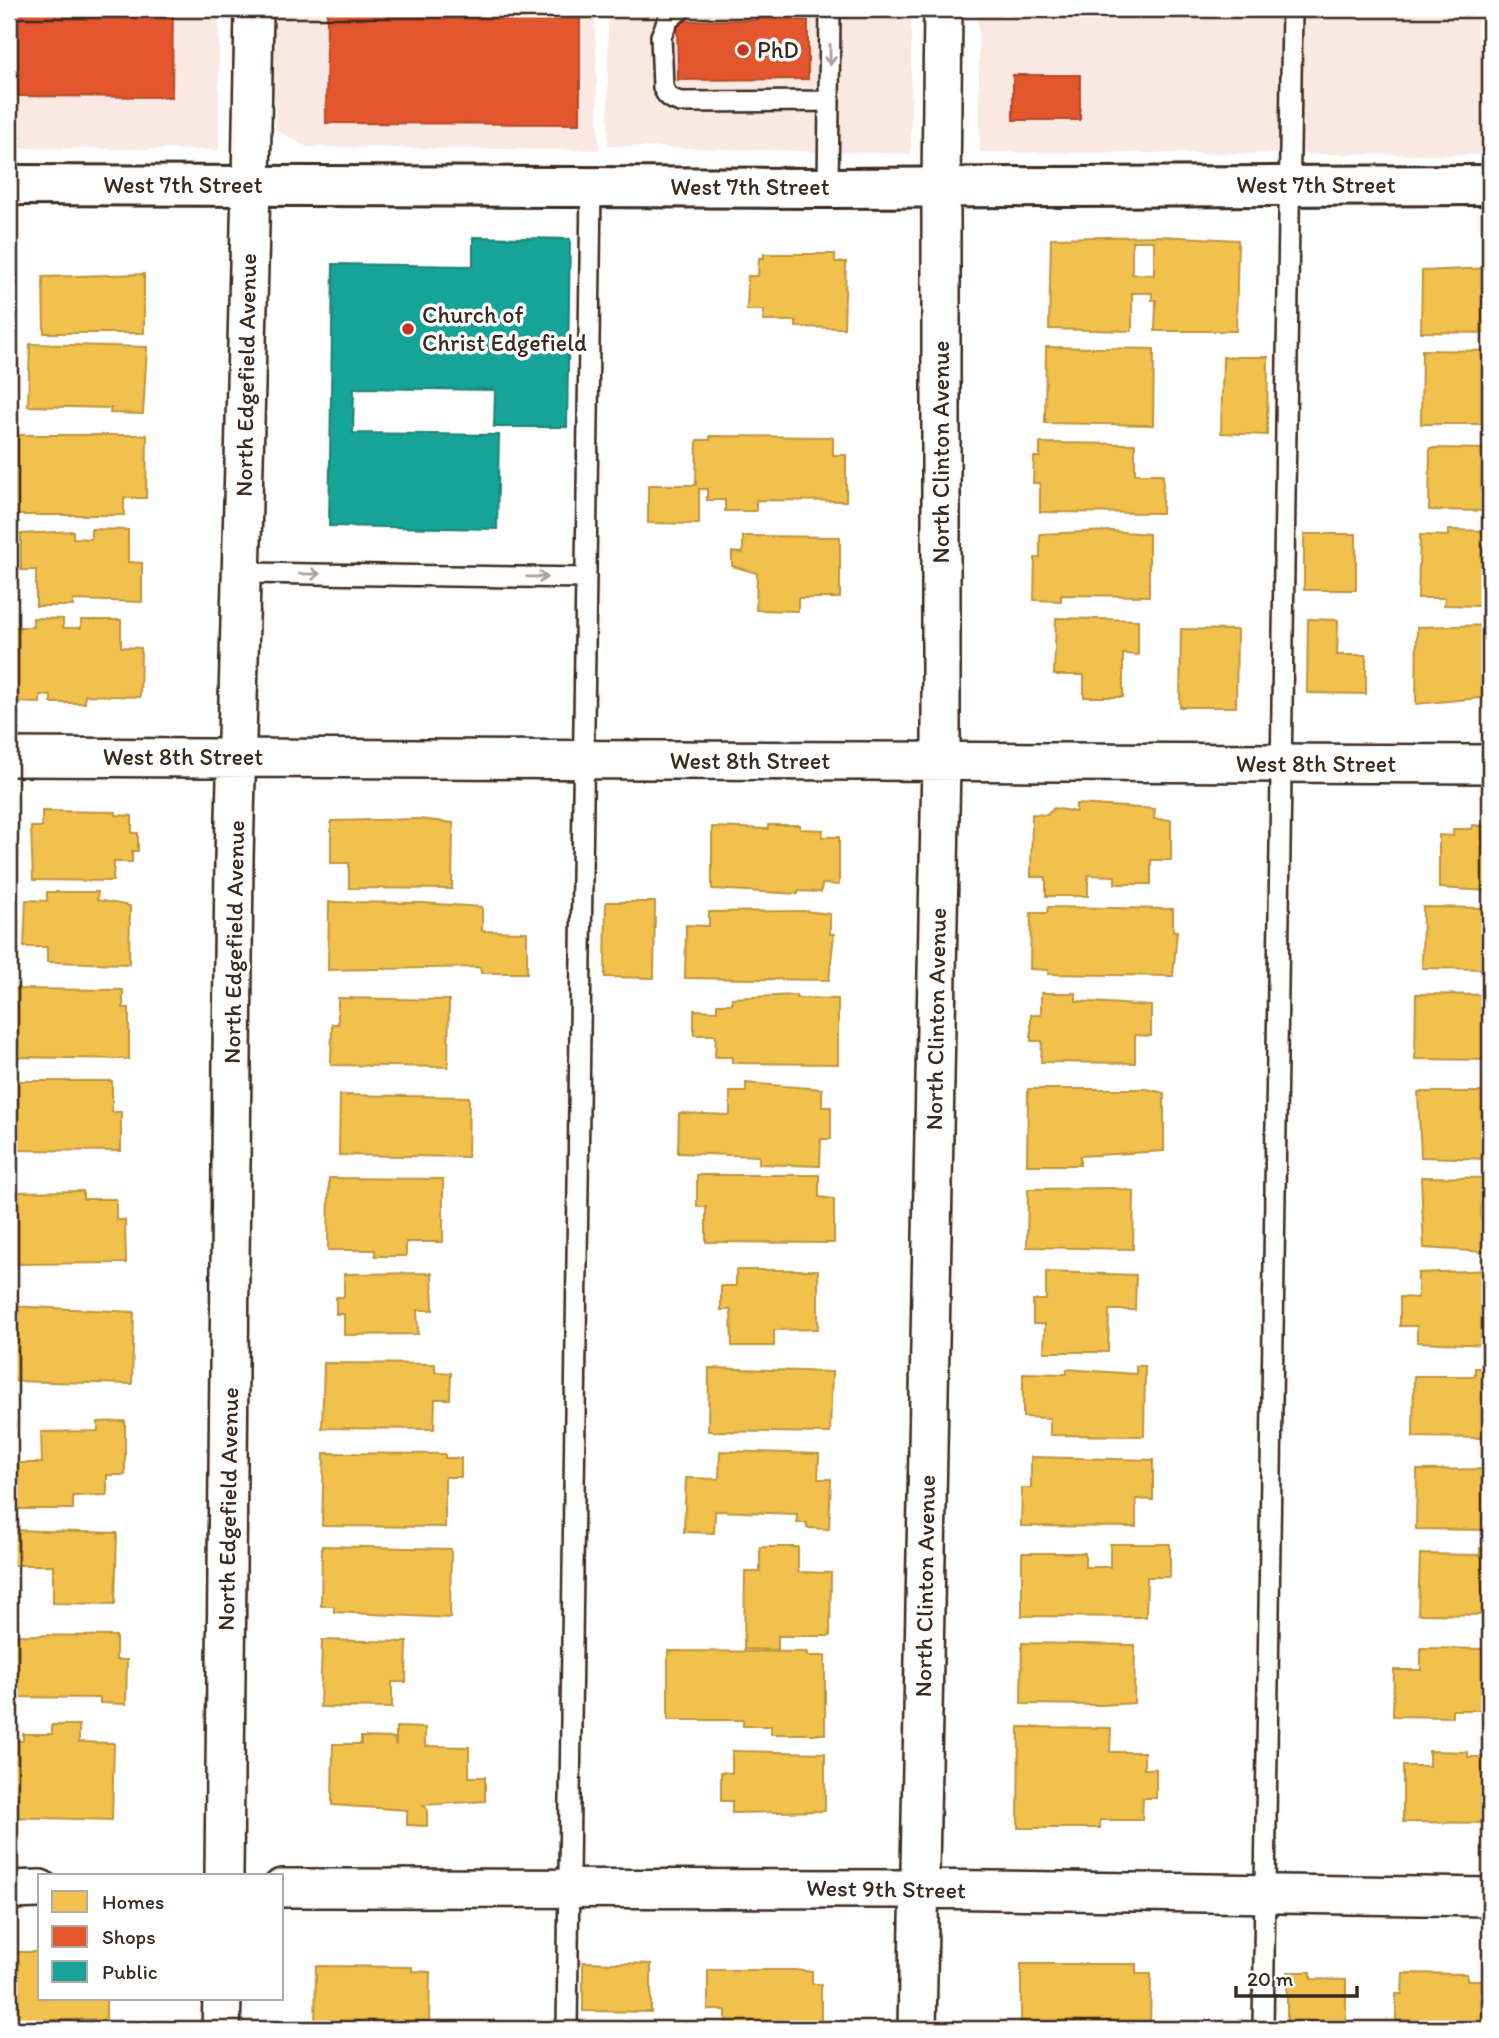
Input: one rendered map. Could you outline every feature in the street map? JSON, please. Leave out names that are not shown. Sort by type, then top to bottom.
[{"type":"street","name":"North Edgefield Avenue","points":[[224,1874],[233,886],[254,9]]},
{"type":"street","name":"North Clinton Avenue","points":[[917,2029],[941,762],[943,9]]},
{"type":"street","name":"West 7th Street","points":[[9,185],[828,188],[1490,185]]},
{"type":"street","name":"West 8th Street","points":[[9,757],[1490,764]]},
{"type":"street","name":"West 9th Street","points":[[284,1888],[919,1889],[1490,1897]]},
{"type":"street","points":[[9,1890],[38,1889]]},
{"type":"street","points":[[221,2029],[222,2000]]},
{"type":"lane","points":[[681,9],[668,20],[661,36],[663,87],[672,100],[829,101]]},
{"type":"lane","points":[[828,188],[830,9]]},
{"type":"lane","points":[[1263,2029],[1292,9]]},
{"type":"lane","points":[[567,2029],[591,187]]},
{"type":"lane","points":[[242,573],[586,578]]},
{"type":"shaded area","points":[[9,9],[219,9],[219,150],[9,148]]},
{"type":"shaded area","points":[[274,9],[595,9],[599,150],[307,147],[276,130]]},
{"type":"shaded area","points":[[608,9],[911,9],[911,154],[608,146]]},
{"type":"shaded area","points":[[978,9],[1490,9],[1490,155],[980,152]]},
{"type":"building: Homes","points":[[1160,236],[1238,240],[1236,331],[1155,331],[1156,300],[1152,300],[1152,293],[1132,293],[1132,331],[1049,329],[1051,238]],"holes":[[[1132,241],[1154,241],[1154,275],[1132,274]]]},
{"type":"building: Homes","points":[[764,254],[835,254],[835,262],[846,262],[844,328],[796,327],[796,321],[763,321],[764,310],[747,310],[748,276],[758,276],[759,258],[764,258]]},
{"type":"building: Homes","points":[[1490,268],[1490,333],[1421,332],[1422,271]]},
{"type":"building: Homes","points":[[144,274],[144,333],[44,333],[43,277]]},
{"type":"building: Homes","points":[[30,344],[147,347],[143,414],[110,413],[111,408],[28,406]]},
{"type":"building: Homes","points":[[1046,347],[1154,349],[1153,425],[1045,423]]},
{"type":"building: Homes","points":[[1422,350],[1490,351],[1490,424],[1421,424]]},
{"type":"building: Homes","points":[[1223,357],[1268,357],[1267,435],[1221,433]]},
{"type":"building: Homes","points":[[15,435],[147,435],[146,498],[124,498],[124,515],[15,515]]},
{"type":"building: Homes","points":[[710,436],[833,437],[833,455],[846,455],[846,501],[756,500],[756,511],[725,511],[725,500],[707,500],[707,489],[699,489],[699,524],[648,523],[648,485],[696,485],[697,440],[710,440]]},
{"type":"building: Homes","points":[[1040,443],[1135,444],[1135,474],[1163,474],[1162,513],[1040,512],[1040,483],[1033,483],[1034,457],[1040,457]]},
{"type":"building: Homes","points":[[1430,448],[1490,449],[1490,511],[1429,510]]},
{"type":"building: Homes","points":[[91,529],[128,530],[128,562],[142,563],[142,602],[73,600],[73,606],[36,606],[36,570],[21,570],[21,534],[73,531],[73,538],[91,539]]},
{"type":"building: Homes","points":[[1448,530],[1490,531],[1490,596],[1479,596],[1479,606],[1444,605],[1445,598],[1418,598],[1420,535],[1448,536]]},
{"type":"building: Homes","points":[[1110,531],[1149,534],[1149,596],[1061,595],[1061,601],[1034,600],[1035,558],[1040,558],[1040,534]]},
{"type":"building: Homes","points":[[1304,534],[1356,534],[1356,590],[1304,590]]},
{"type":"building: Homes","points":[[743,536],[840,537],[840,598],[798,598],[798,611],[756,610],[757,573],[732,566],[732,552],[743,553]]},
{"type":"building: Homes","points":[[33,618],[63,619],[63,628],[81,628],[81,620],[121,620],[121,647],[141,648],[140,697],[85,695],[85,703],[51,703],[51,696],[40,695],[40,703],[9,702],[9,627],[33,627]]},
{"type":"building: Homes","points":[[1056,618],[1138,620],[1138,655],[1123,654],[1123,697],[1084,697],[1084,675],[1054,675]]},
{"type":"building: Homes","points":[[1308,619],[1338,620],[1337,655],[1366,655],[1366,694],[1307,693]]},
{"type":"building: Homes","points":[[1490,625],[1490,697],[1416,704],[1417,627]]},
{"type":"building: Homes","points":[[1181,629],[1237,630],[1236,707],[1180,707]]},
{"type":"building: Homes","points":[[1076,804],[1155,809],[1154,819],[1171,820],[1171,860],[1151,860],[1151,884],[1115,884],[1115,876],[1088,875],[1088,896],[1046,896],[1046,877],[1031,877],[1032,814],[1047,815],[1054,808],[1076,812]]},
{"type":"building: Homes","points":[[42,811],[116,812],[116,815],[132,816],[132,833],[138,833],[138,851],[132,851],[132,862],[114,862],[113,881],[33,880],[31,827],[42,827]]},
{"type":"building: Homes","points":[[419,819],[453,823],[452,889],[349,888],[349,863],[331,863],[331,821]]},
{"type":"building: Homes","points":[[768,825],[800,825],[800,829],[823,830],[822,837],[839,837],[839,885],[822,884],[821,892],[798,891],[798,894],[712,889],[712,827],[768,829]]},
{"type":"building: Homes","points":[[1473,825],[1490,827],[1490,891],[1439,888],[1439,835],[1453,836],[1453,829],[1472,829]]},
{"type":"building: Homes","points":[[47,892],[98,892],[97,900],[130,906],[129,964],[47,962],[47,947],[24,947],[26,900],[47,901]]},
{"type":"building: Homes","points":[[329,902],[482,907],[482,931],[527,932],[527,973],[481,973],[480,967],[328,970]]},
{"type":"building: Homes","points":[[606,902],[655,902],[654,978],[605,977]]},
{"type":"building: Homes","points":[[1048,907],[1173,909],[1173,931],[1177,931],[1173,976],[1048,974],[1048,970],[1030,969],[1031,913],[1047,913]]},
{"type":"building: Homes","points":[[1423,907],[1490,908],[1490,969],[1422,968]]},
{"type":"building: Homes","points":[[804,911],[830,914],[830,934],[834,934],[829,980],[685,978],[686,925],[709,926],[709,912]]},
{"type":"building: Homes","points":[[9,989],[123,990],[123,1008],[129,1008],[129,1059],[9,1057]]},
{"type":"building: Homes","points":[[1041,993],[1076,993],[1076,1001],[1151,1006],[1151,1036],[1135,1035],[1135,1063],[1041,1062],[1042,1041],[1031,1041],[1031,1015],[1041,1015]]},
{"type":"building: Homes","points":[[1416,994],[1490,995],[1490,1060],[1415,1059]]},
{"type":"building: Homes","points":[[796,995],[796,998],[838,999],[838,1064],[732,1063],[732,1057],[715,1057],[716,1035],[694,1035],[694,1010],[717,1011],[717,1004],[732,1004],[732,998]]},
{"type":"building: Homes","points":[[338,998],[449,1000],[448,1067],[331,1065],[332,1024],[338,1024]]},
{"type":"building: Homes","points":[[11,1081],[112,1081],[112,1112],[121,1112],[121,1151],[9,1150]]},
{"type":"building: Homes","points":[[746,1083],[822,1089],[822,1107],[831,1107],[831,1139],[821,1139],[820,1166],[759,1164],[759,1156],[678,1153],[679,1113],[730,1115],[730,1092],[746,1092]]},
{"type":"building: Homes","points":[[1028,1089],[1147,1089],[1164,1093],[1164,1151],[1080,1156],[1080,1165],[1027,1165]]},
{"type":"building: Homes","points":[[1418,1092],[1490,1092],[1490,1159],[1421,1157]]},
{"type":"building: Homes","points":[[340,1095],[469,1097],[468,1157],[339,1155]]},
{"type":"building: Homes","points":[[697,1175],[819,1175],[819,1197],[834,1199],[834,1243],[706,1242],[706,1207],[697,1207]]},
{"type":"building: Homes","points":[[1421,1177],[1490,1178],[1490,1247],[1487,1247],[1487,1252],[1424,1248]]},
{"type":"building: Homes","points":[[329,1178],[443,1179],[443,1242],[406,1242],[406,1256],[375,1256],[375,1250],[328,1250]]},
{"type":"building: Homes","points":[[1113,1188],[1134,1191],[1133,1249],[1027,1247],[1028,1189]]},
{"type":"building: Homes","points":[[83,1191],[83,1199],[116,1199],[116,1220],[125,1220],[126,1263],[9,1264],[9,1192]]},
{"type":"building: Homes","points":[[736,1270],[818,1270],[818,1329],[774,1330],[774,1346],[732,1346],[731,1310],[721,1310],[721,1286],[736,1286]]},
{"type":"building: Homes","points":[[1490,1270],[1490,1345],[1417,1342],[1417,1326],[1400,1326],[1400,1297],[1418,1298],[1418,1273]]},
{"type":"building: Homes","points":[[1046,1272],[1136,1275],[1135,1310],[1109,1310],[1108,1352],[1044,1352],[1045,1324],[1033,1324],[1033,1300],[1046,1300]]},
{"type":"building: Homes","points":[[432,1273],[433,1310],[417,1310],[418,1334],[344,1335],[344,1314],[336,1314],[336,1297],[344,1297],[344,1274]]},
{"type":"building: Homes","points":[[9,1306],[134,1312],[132,1384],[9,1381]]},
{"type":"building: Homes","points":[[324,1363],[435,1364],[435,1372],[451,1373],[450,1399],[435,1399],[434,1429],[322,1428]]},
{"type":"building: Homes","points":[[1136,1366],[1145,1366],[1144,1436],[1050,1435],[1050,1418],[1023,1417],[1023,1373],[1067,1374],[1067,1369],[1136,1374]]},
{"type":"building: Homes","points":[[709,1368],[832,1372],[830,1433],[708,1431]]},
{"type":"building: Homes","points":[[1475,1368],[1490,1368],[1490,1438],[1413,1437],[1414,1376],[1475,1376]]},
{"type":"building: Homes","points":[[125,1421],[125,1475],[107,1475],[107,1495],[73,1496],[73,1509],[16,1509],[16,1463],[42,1463],[41,1432],[98,1431],[98,1422]]},
{"type":"building: Homes","points":[[720,1451],[819,1454],[818,1479],[831,1479],[829,1529],[807,1528],[807,1523],[797,1523],[797,1514],[715,1511],[714,1533],[684,1532],[686,1478],[719,1479]]},
{"type":"building: Homes","points":[[324,1453],[445,1454],[445,1458],[461,1458],[461,1477],[445,1477],[445,1527],[322,1526]]},
{"type":"building: Homes","points":[[1031,1457],[1153,1460],[1153,1500],[1136,1499],[1136,1527],[1021,1526],[1022,1488],[1031,1488]]},
{"type":"building: Homes","points":[[1490,1469],[1490,1530],[1416,1529],[1417,1470]]},
{"type":"building: Homes","points":[[10,1530],[117,1533],[115,1604],[53,1603],[53,1565],[9,1565]]},
{"type":"building: Homes","points":[[1110,1544],[1170,1544],[1170,1577],[1147,1577],[1146,1617],[1022,1616],[1022,1553],[1085,1553],[1085,1567],[1110,1567]]},
{"type":"building: Homes","points":[[322,1546],[451,1549],[450,1618],[334,1612],[334,1606],[321,1606]]},
{"type":"building: Homes","points":[[760,1547],[798,1547],[798,1572],[831,1573],[830,1636],[778,1636],[778,1650],[744,1649],[745,1572],[760,1572]]},
{"type":"building: Homes","points":[[1480,1548],[1490,1548],[1490,1615],[1418,1614],[1420,1554],[1480,1555]]},
{"type":"building: Homes","points":[[9,1635],[116,1636],[116,1660],[127,1660],[126,1704],[100,1703],[100,1698],[9,1697]]},
{"type":"building: Homes","points":[[322,1640],[407,1642],[406,1682],[392,1682],[392,1708],[320,1707]]},
{"type":"building: Homes","points":[[1022,1643],[1135,1645],[1134,1703],[1021,1704]]},
{"type":"building: Homes","points":[[1421,1648],[1490,1649],[1490,1717],[1488,1710],[1452,1710],[1452,1717],[1393,1716],[1394,1670],[1421,1670]]},
{"type":"building: Homes","points":[[668,1651],[807,1652],[807,1656],[825,1656],[825,1734],[771,1734],[771,1726],[743,1726],[743,1720],[668,1720]]},
{"type":"building: Homes","points":[[52,1725],[79,1725],[79,1742],[114,1743],[112,1820],[9,1817],[9,1741],[23,1741],[23,1734],[52,1734]]},
{"type":"building: Homes","points":[[396,1727],[425,1728],[425,1746],[469,1747],[469,1777],[485,1777],[485,1801],[423,1805],[427,1809],[427,1826],[407,1825],[407,1810],[332,1805],[333,1744],[361,1744],[361,1737],[394,1738],[396,1746]]},
{"type":"building: Homes","points":[[1019,1727],[1111,1728],[1110,1752],[1144,1752],[1144,1769],[1156,1769],[1156,1798],[1143,1798],[1142,1820],[1100,1820],[1100,1828],[1018,1828]]},
{"type":"building: Homes","points":[[732,1751],[825,1753],[825,1811],[732,1813],[732,1801],[721,1801],[721,1772],[732,1773]]},
{"type":"building: Homes","points":[[1429,1751],[1468,1752],[1468,1757],[1490,1757],[1490,1823],[1403,1822],[1403,1766],[1429,1766]]},
{"type":"building: Homes","points":[[9,1952],[38,1952],[38,2000],[106,2000],[106,2022],[94,2022],[94,2019],[9,2022]]},
{"type":"building: Homes","points":[[583,1962],[651,1964],[651,2012],[583,2011]]},
{"type":"building: Homes","points":[[1021,1964],[1136,1964],[1136,1974],[1151,1974],[1150,2029],[1021,2029]]},
{"type":"building: Homes","points":[[316,1966],[412,1967],[412,1971],[430,1972],[429,2022],[412,2022],[412,2029],[315,2028]]},
{"type":"building: Homes","points":[[708,1970],[812,1972],[812,1984],[821,1984],[821,2022],[812,2022],[812,2029],[726,2029],[726,2010],[708,2010]]},
{"type":"building: Homes","points":[[1287,1972],[1311,1972],[1311,1979],[1346,1980],[1346,2022],[1321,2021],[1321,2029],[1287,2029]]},
{"type":"building: Homes","points":[[1403,1973],[1467,1974],[1467,1980],[1490,1980],[1490,2029],[1396,2029],[1396,1994],[1402,1994]]},
{"type":"building: Shops","points":[[9,9],[173,9],[172,97],[9,96]]},
{"type":"building: Shops","points":[[327,9],[580,9],[580,124],[326,123]]},
{"type":"building: Shops","name":"PhD","points":[[756,9],[799,9],[799,20],[808,20],[808,79],[678,80],[677,21],[756,20]]},
{"type":"building: Shops","points":[[1013,75],[1080,75],[1080,120],[1013,120]]},
{"type":"building: Public","points":[[473,237],[570,239],[567,427],[494,427],[495,390],[354,388],[353,433],[499,435],[497,529],[329,526],[333,264],[473,266]]},
{"type":"place","name":"PhD","points":[[743,50]]},
{"type":"place","name":"Church of Christ Edgefield","points":[[408,329]]}]
